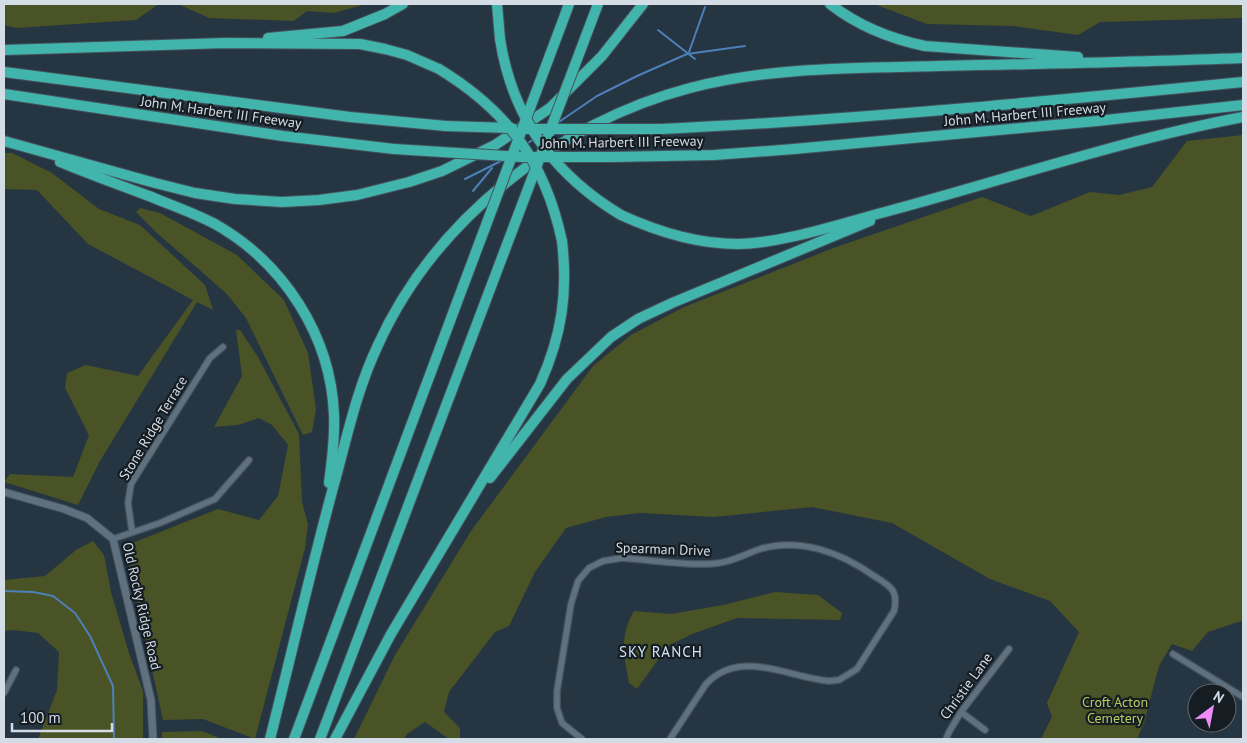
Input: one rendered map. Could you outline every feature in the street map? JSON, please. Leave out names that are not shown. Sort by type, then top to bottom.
[{"type":"highway","points":[[225,43],[343,31],[385,14],[403,4]]},
{"type":"highway","points":[[497,4],[502,56],[511,87],[526,119],[549,155],[593,197],[621,215],[655,230],[681,238],[738,244],[777,240],[909,206],[1128,142],[1243,117]]},
{"type":"highway","points":[[294,739],[569,4]]},
{"type":"highway","points":[[320,739],[598,4]]},
{"type":"highway","points":[[6,142],[195,193],[235,199],[282,202],[357,195],[409,182],[442,171],[496,145],[550,108],[602,56],[644,4]]},
{"type":"highway","points":[[830,4],[868,27],[907,42],[925,46],[1053,56],[1182,61]]},
{"type":"highway","points":[[4,50],[225,43],[360,44],[385,49],[439,70],[472,91],[509,126],[540,172],[549,194],[562,241],[565,268],[563,311],[558,336],[549,364],[540,384],[391,634],[335,739]]},
{"type":"highway","points":[[270,739],[321,531],[357,398],[377,347],[398,305],[424,266],[478,207],[519,173],[565,142],[605,120],[640,105],[689,88],[754,75],[839,68],[1243,58]]},
{"type":"highway","name":"John M. Harbert III Freeway","points":[[4,72],[350,117],[446,126],[564,130],[661,129],[772,124],[1094,97],[1243,82]]},
{"type":"highway","name":"John M. Harbert III Freeway","points":[[4,94],[283,136],[394,148],[522,157],[612,158],[794,150],[1243,105]]},
{"type":"highway","points":[[6,142],[183,209],[214,224],[260,257],[289,289],[302,309],[320,345],[332,396],[334,442],[321,531]]},
{"type":"highway","points":[[473,498],[505,462],[567,379],[611,337],[638,319],[672,303],[909,206]]},
{"type":"street","name":"Stone Ridge Terrace","points":[[132,531],[128,503],[131,484],[210,358],[223,347]]},
{"type":"street","points":[[113,539],[160,523],[216,499],[249,460]]},
{"type":"street","name":"Old Rocky Ridge Road","points":[[4,492],[64,509],[87,518],[113,539],[151,700],[153,739]]},
{"type":"street","name":"Spearman Drive","points":[[582,739],[562,723],[557,708],[557,691],[575,588],[582,575],[596,564],[613,558],[715,564],[734,560],[767,548],[806,547],[830,552],[846,558],[892,587],[895,592],[896,602],[894,611],[856,668],[839,680],[829,681],[746,665],[728,668],[713,677],[706,684],[670,739]]},
{"type":"street","name":"Christie Lane","points":[[946,739],[961,712],[1009,650]]},
{"type":"street","points":[[1173,654],[1243,697]]},
{"type":"street","points":[[4,693],[16,670]]},
{"type":"street","points":[[961,712],[985,730]]},
{"type":"green space","points":[[4,4],[159,4],[136,20],[16,28],[4,25]]},
{"type":"green space","points":[[178,4],[366,4],[334,13],[307,11],[294,21],[209,18]]},
{"type":"green space","points":[[874,4],[1243,4],[1243,18],[1100,22],[1078,35],[1012,26],[927,24]]},
{"type":"green space","name":"Croft Acton Cemetery","points":[[1243,135],[1243,619],[1208,632],[1192,651],[1172,644],[1159,666],[1144,723],[1137,739],[1041,739],[1052,717],[1047,703],[1079,632],[1050,601],[990,579],[892,523],[812,507],[714,517],[640,513],[606,517],[566,528],[535,572],[509,626],[495,632],[449,692],[444,712],[460,728],[460,739],[449,739],[425,722],[407,734],[404,739],[354,739],[395,655],[471,531],[593,366],[631,335],[684,307],[836,247],[982,197],[1031,216],[1090,192],[1119,195],[1152,187],[1187,141]]},
{"type":"green space","points":[[4,153],[12,153],[52,173],[99,209],[140,225],[205,285],[213,310],[197,302],[100,461],[78,505],[4,482],[10,474],[73,477],[89,435],[65,388],[67,373],[86,365],[138,376],[193,300],[88,244],[37,190],[4,189]]},
{"type":"green space","points":[[140,208],[160,213],[237,255],[284,300],[308,353],[316,409],[312,432],[303,435],[246,318],[226,293],[158,234],[136,212]]},
{"type":"green space","points":[[236,330],[240,330],[258,357],[299,434],[302,502],[308,524],[305,548],[255,739],[203,719],[163,720],[125,546],[218,509],[259,520],[278,496],[288,445],[272,425],[259,418],[238,425],[214,427],[242,376]]},
{"type":"green space","points":[[93,541],[104,555],[111,592],[129,653],[143,691],[143,739],[38,739],[57,690],[59,652],[38,633],[13,630],[4,631],[4,580],[45,576],[76,550]]},
{"type":"green space","points":[[775,592],[818,595],[842,613],[840,620],[737,618],[692,634],[668,646],[637,689],[629,683],[624,646],[626,629],[634,611],[671,614],[723,605]]},
{"type":"green space","points":[[202,731],[222,739],[162,739],[162,732]]},
{"type":"waterway","points":[[689,52],[705,7]]},
{"type":"waterway","points":[[658,30],[695,59]]},
{"type":"waterway","points":[[556,124],[597,96],[687,54],[745,46]]},
{"type":"waterway","points":[[525,145],[534,139]]},
{"type":"waterway","points":[[465,179],[503,160]]},
{"type":"waterway","points":[[473,191],[492,168]]},
{"type":"waterway","points":[[4,591],[33,592],[53,596],[75,613],[90,636],[113,686],[114,739]]},
{"type":"district","name":"SKY RANCH","points":[[661,651]]}]
